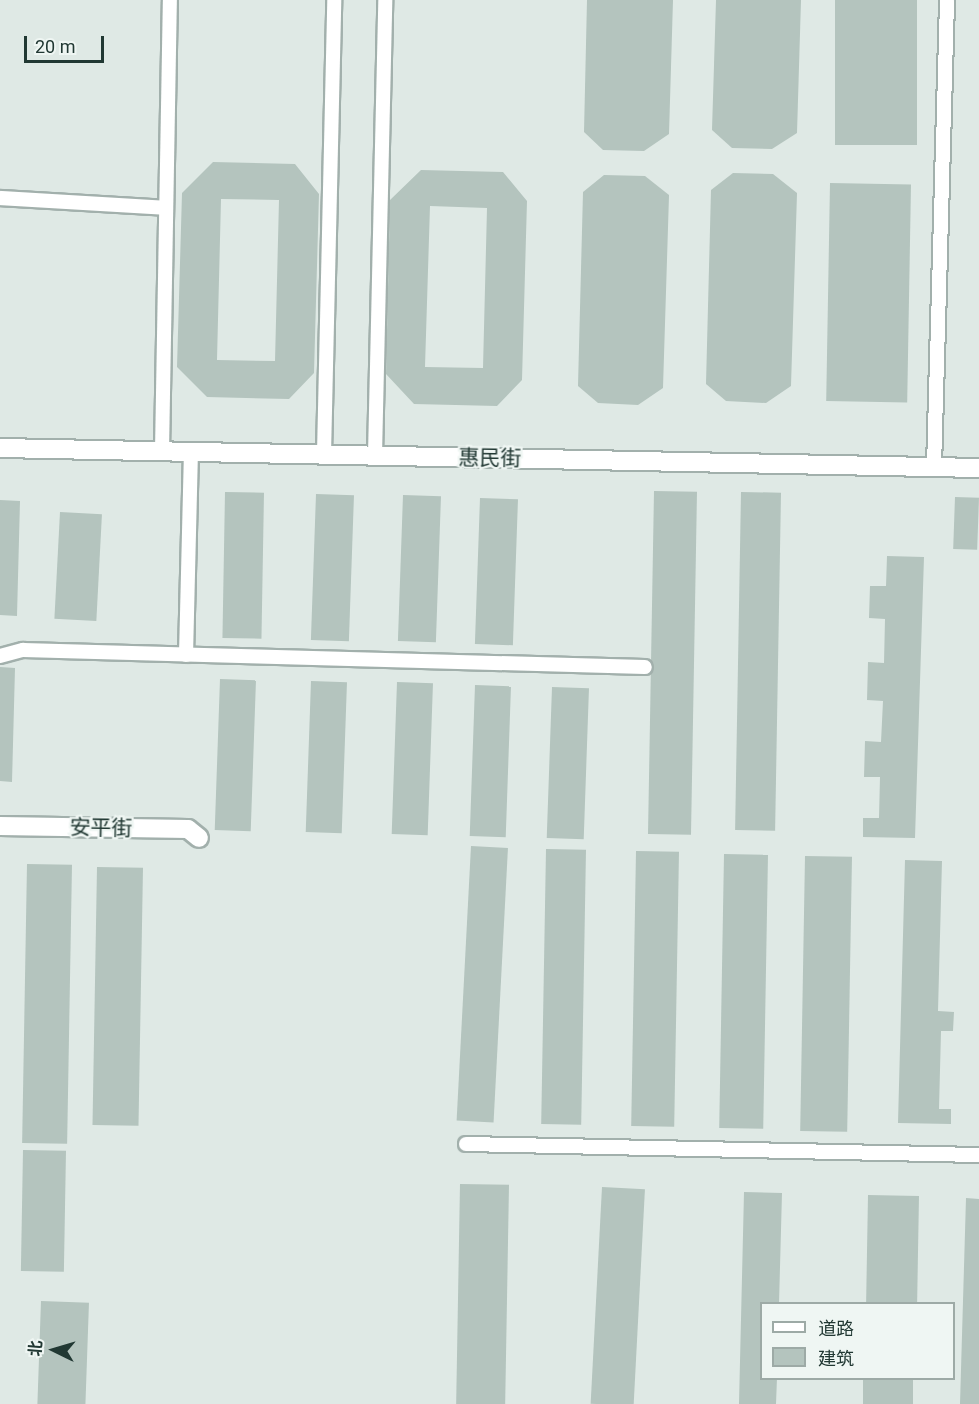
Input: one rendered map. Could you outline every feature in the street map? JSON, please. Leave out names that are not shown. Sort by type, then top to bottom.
[{"type":"street","name":"惠民街","points":[[0,448],[979,468]]},
{"type":"street","name":"安平街","points":[[0,826],[188,829],[199,838]]},
{"type":"lane","points":[[162,451],[170,0]]},
{"type":"lane","points":[[324,454],[334,0]]},
{"type":"lane","points":[[375,455],[385,0]]},
{"type":"lane","points":[[934,467],[947,0]]},
{"type":"lane","points":[[0,198],[166,208]]},
{"type":"lane","points":[[186,655],[191,452]]},
{"type":"lane","points":[[0,656],[23,650],[645,667]]},
{"type":"lane","points":[[466,1144],[979,1155]]},
{"type":"building","points":[[587,0],[673,0],[669,134],[644,151],[603,150],[584,132]]},
{"type":"building","points":[[716,0],[801,0],[797,133],[772,149],[732,148],[712,130]]},
{"type":"building","points":[[835,0],[917,0],[917,145],[835,145]]},
{"type":"building","points":[[213,162],[295,164],[319,194],[314,373],[289,399],[207,397],[177,367],[182,193]],"holes":[[[221,199],[279,200],[275,361],[217,360]]]},
{"type":"building","points":[[421,170],[503,172],[527,201],[522,380],[497,406],[414,404],[386,374],[390,200]],"holes":[[[430,206],[487,208],[483,368],[425,367]]]},
{"type":"building","points":[[733,173],[773,174],[797,193],[791,386],[766,403],[726,401],[706,384],[711,190]]},
{"type":"building","points":[[604,175],[645,176],[669,195],[663,388],[638,405],[598,403],[578,386],[583,192]]},
{"type":"building","points":[[830,183],[911,184],[907,402],[826,401]]},
{"type":"building","points":[[654,491],[697,492],[691,835],[648,834]]},
{"type":"building","points":[[225,492],[264,493],[261,639],[222,638]]},
{"type":"building","points":[[741,492],[781,493],[775,831],[735,830]]},
{"type":"building","points":[[316,494],[354,495],[349,641],[311,640]]},
{"type":"building","points":[[403,495],[441,496],[436,642],[398,641]]},
{"type":"building","points":[[955,497],[979,498],[977,550],[953,549]]},
{"type":"building","points":[[480,498],[518,499],[513,645],[475,644]]},
{"type":"building","points":[[0,500],[20,501],[17,616],[0,615]]},
{"type":"building","points":[[60,512],[102,514],[96,621],[54,619]]},
{"type":"building","points":[[887,556],[924,557],[915,838],[863,837],[863,818],[879,818],[880,777],[864,777],[865,741],[881,742],[883,701],[867,700],[868,662],[884,663],[885,619],[869,618],[870,586],[886,586]]},
{"type":"building","points":[[0,667],[15,668],[12,782],[0,781]]},
{"type":"building","points":[[220,679],[256,680],[251,831],[215,830]]},
{"type":"building","points":[[311,681],[347,682],[342,833],[306,832]]},
{"type":"building","points":[[397,682],[433,683],[428,835],[392,834]]},
{"type":"building","points":[[475,685],[511,686],[506,837],[470,836]]},
{"type":"building","points":[[552,687],[589,688],[584,839],[547,838]]},
{"type":"building","points":[[471,846],[508,848],[494,1123],[457,1121]]},
{"type":"building","points":[[546,849],[586,850],[581,1125],[541,1124]]},
{"type":"building","points":[[636,851],[679,852],[674,1127],[631,1126]]},
{"type":"building","points":[[724,854],[768,855],[763,1129],[719,1128]]},
{"type":"building","points":[[805,856],[852,857],[847,1132],[800,1131]]},
{"type":"building","points":[[905,860],[942,861],[938,1011],[954,1012],[953,1031],[941,1031],[939,1109],[951,1109],[951,1124],[898,1123]]},
{"type":"building","points":[[27,864],[72,865],[67,1144],[22,1143]]},
{"type":"building","points":[[97,867],[143,868],[138,1126],[92,1125]]},
{"type":"building","points":[[23,1150],[66,1151],[64,1272],[21,1271]]},
{"type":"building","points":[[460,1184],[509,1185],[505,1404],[456,1404]]},
{"type":"building","points":[[602,1187],[645,1189],[634,1404],[591,1404]]},
{"type":"building","points":[[744,1192],[782,1193],[779,1302],[760,1302],[760,1380],[777,1380],[776,1404],[739,1404]]},
{"type":"building","points":[[868,1195],[919,1196],[917,1302],[866,1302]]},
{"type":"building","points":[[966,1198],[979,1199],[979,1404],[960,1404]]},
{"type":"building","points":[[41,1301],[89,1303],[85,1404],[37,1404]]},
{"type":"building","points":[[863,1380],[913,1380],[913,1404],[863,1404]]}]
